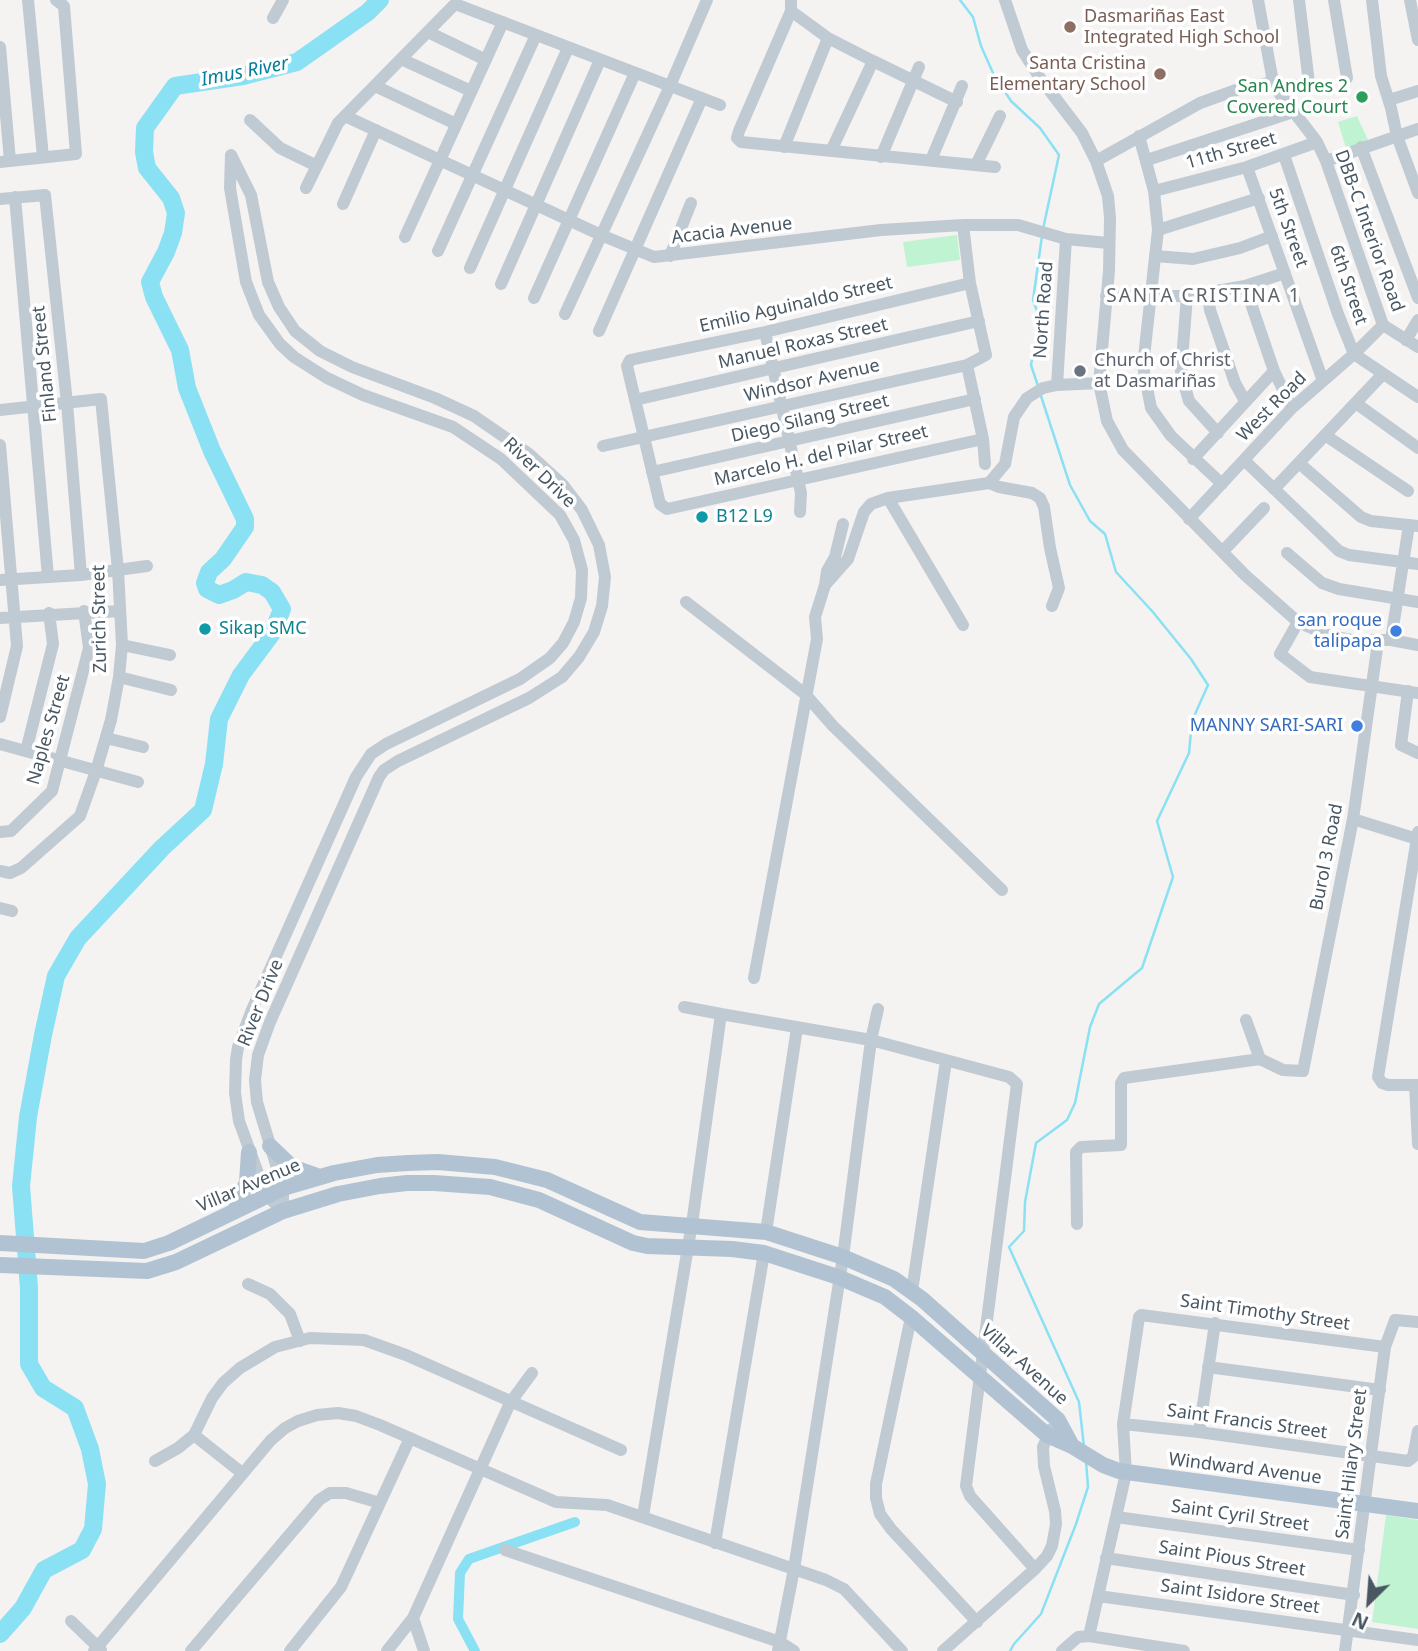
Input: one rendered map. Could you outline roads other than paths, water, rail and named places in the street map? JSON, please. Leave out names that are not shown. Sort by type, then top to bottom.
[{"type":"main road","points":[[270,1146],[292,1167],[320,1177]]},
{"type":"main road","points":[[235,1210],[247,1182],[249,1152]]},
{"type":"main road","name":"Villar Avenue","points":[[0,1243],[136,1251],[154,1249],[283,1188],[320,1177],[377,1165],[438,1162],[495,1167],[547,1180],[640,1222],[766,1233],[843,1257],[894,1279],[912,1290],[1058,1420],[1072,1446]]},
{"type":"main road","name":"Villar Avenue","points":[[0,1265],[138,1272],[159,1269],[283,1211],[338,1194],[380,1186],[435,1183],[502,1189],[539,1200],[633,1243],[647,1246],[732,1249],[764,1254],[838,1277],[885,1297],[1047,1435],[1072,1446]]},
{"type":"main road","name":"Windward Avenue","points":[[1072,1446],[1104,1465],[1123,1472],[1418,1511]]},
{"type":"street","points":[[28,0],[43,157]]},
{"type":"street","points":[[0,47],[5,162],[76,154],[64,6],[56,0]]},
{"type":"street","points":[[273,18],[283,0]]},
{"type":"street","points":[[565,314],[707,0]]},
{"type":"street","points":[[1005,0],[1022,50],[1082,133],[1096,160],[1108,196],[1110,218],[1099,383],[1108,421],[1123,450],[1278,607],[1298,622],[1330,636],[1418,645]]},
{"type":"street","name":"DBB-C Interior Road","points":[[1258,0],[1275,86],[1317,142],[1326,161],[1383,325],[1418,348]]},
{"type":"street","points":[[1096,160],[1200,103],[1239,89],[1309,83],[1299,0]]},
{"type":"street","points":[[1334,0],[1347,78]]},
{"type":"street","points":[[1372,0],[1381,76],[1397,136],[1418,193]]},
{"type":"street","points":[[1410,0],[1418,40]]},
{"type":"street","points":[[306,188],[338,123],[455,4],[720,105]]},
{"type":"street","points":[[957,102],[828,38],[791,6],[737,138],[741,142],[881,157],[977,163],[995,167]]},
{"type":"street","points":[[405,237],[503,22]]},
{"type":"street","points":[[428,32],[486,60]]},
{"type":"street","points":[[438,251],[536,35]]},
{"type":"street","points":[[784,146],[828,38]]},
{"type":"street","points":[[470,268],[568,48]]},
{"type":"street","points":[[401,59],[471,91]]},
{"type":"street","points":[[501,284],[600,60]]},
{"type":"street","points":[[831,150],[873,61]]},
{"type":"street","points":[[881,157],[919,67]]},
{"type":"street","points":[[534,298],[635,73]]},
{"type":"street","points":[[375,86],[456,124]]},
{"type":"street","points":[[931,160],[962,86]]},
{"type":"street","points":[[1389,100],[1418,91]]},
{"type":"street","points":[[599,331],[702,98]]},
{"type":"street","points":[[1147,160],[1293,112]]},
{"type":"street","name":"Acacia Avenue","points":[[345,116],[654,257],[881,230],[963,225],[1011,224],[1066,239],[1108,243]]},
{"type":"street","points":[[977,163],[1000,116]]},
{"type":"street","points":[[250,120],[280,148],[317,166]]},
{"type":"street","points":[[1326,161],[1418,129]]},
{"type":"street","points":[[343,204],[376,130]]},
{"type":"street","points":[[1139,136],[1154,191],[1158,230],[1143,366],[1151,408],[1171,436],[1222,484]]},
{"type":"street","name":"11th Street","points":[[1154,191],[1247,167],[1317,142]]},
{"type":"street","points":[[1361,147],[1418,298]]},
{"type":"street","name":"River Drive","points":[[230,155],[251,195],[268,282],[279,307],[295,331],[320,351],[352,367],[435,398],[474,416],[529,454],[563,485],[582,510],[599,545],[605,577],[602,606],[594,632],[579,657],[562,677],[529,698],[398,761],[379,777],[261,1044],[256,1066],[260,1116],[283,1188],[283,1211],[267,1195],[249,1152],[236,1108],[234,1077],[238,1047],[360,769],[371,754],[386,744],[506,686],[543,664],[569,633],[578,611],[582,586],[579,556],[568,528],[546,499],[501,459],[453,427],[363,395],[327,378],[294,357],[280,344],[259,315],[246,282],[230,188],[230,155]]},
{"type":"street","name":"6th Street","points":[[1284,155],[1354,354]]},
{"type":"street","name":"5th Street","points":[[1247,167],[1323,381]]},
{"type":"street","name":"Finland Street","points":[[0,199],[45,195],[81,575]]},
{"type":"street","points":[[15,197],[48,577]]},
{"type":"street","points":[[1158,230],[1259,198]]},
{"type":"street","points":[[670,256],[691,203]]},
{"type":"street","points":[[963,225],[970,283],[979,321]]},
{"type":"street","points":[[1156,256],[1193,259],[1240,248],[1272,236]]},
{"type":"street","name":"North Road","points":[[1057,385],[1066,239]]},
{"type":"street","points":[[1106,296],[1187,296],[1245,286],[1285,274]]},
{"type":"street","name":"Emilio Aguinaldo Street","points":[[635,400],[627,366],[630,360],[765,332],[970,283]]},
{"type":"street","points":[[1245,286],[1274,371],[1292,408]]},
{"type":"street","points":[[1208,293],[1210,310],[1235,383],[1245,401]]},
{"type":"street","points":[[1187,296],[1181,373],[1189,401],[1218,433]]},
{"type":"street","points":[[1406,340],[1418,320]]},
{"type":"street","name":"Windsor Avenue","points":[[603,446],[967,365],[986,355],[979,321]]},
{"type":"street","name":"Manuel Roxas Street","points":[[635,400],[979,321]]},
{"type":"street","name":"West Road","points":[[1189,519],[1292,408],[1383,325]]},
{"type":"street","points":[[765,332],[801,493],[800,512]]},
{"type":"street","points":[[1354,354],[1418,397]]},
{"type":"street","points":[[967,365],[983,439],[985,464]]},
{"type":"street","points":[[1194,459],[1274,371]]},
{"type":"street","points":[[1274,489],[1382,375]]},
{"type":"street","name":"North Road","points":[[989,483],[1005,464],[1014,416],[1027,398],[1042,388],[1099,383]]},
{"type":"street","name":"Zurich Street","points":[[0,870],[10,873],[21,869],[80,816],[106,738],[119,677],[122,645],[118,570],[101,399],[66,403]]},
{"type":"street","name":"Diego Silang Street","points":[[652,472],[975,399]]},
{"type":"street","points":[[635,400],[652,472]]},
{"type":"street","points":[[0,410],[66,403]]},
{"type":"street","points":[[1357,404],[1418,448]]},
{"type":"street","points":[[1325,435],[1408,491]]},
{"type":"street","name":"Marcelo H. del Pilar Street","points":[[652,472],[660,504],[667,509],[983,439]]},
{"type":"street","points":[[0,445],[6,580],[15,616],[18,646],[0,717]]},
{"type":"street","points":[[1244,460],[1339,551],[1349,555],[1418,564]]},
{"type":"street","points":[[1299,463],[1361,517],[1371,521],[1413,526]]},
{"type":"street","points":[[825,585],[848,559],[864,512],[871,505],[888,498],[989,483],[1032,493],[1040,498],[1059,588],[1052,606]]},
{"type":"street","points":[[888,498],[962,625]]},
{"type":"street","points":[[1223,551],[1264,508]]},
{"type":"street","points":[[754,978],[782,840],[805,694],[817,639],[815,617],[825,585],[825,576],[835,557],[843,524]]},
{"type":"street","name":"Burol 3 Road","points":[[1260,1059],[1283,1070],[1298,1073],[1303,1071],[1353,819],[1372,687],[1397,600],[1413,526]]},
{"type":"street","points":[[1287,553],[1322,583],[1339,589],[1418,602]]},
{"type":"street","points":[[6,580],[81,575],[147,566]]},
{"type":"street","points":[[686,602],[805,694],[833,726],[1002,890]]},
{"type":"street","name":"Naples Street","points":[[0,832],[11,831],[52,791],[89,648],[84,611]]},
{"type":"street","points":[[0,618],[49,613],[120,611]]},
{"type":"street","points":[[26,751],[53,644],[49,613]]},
{"type":"street","points":[[1298,622],[1280,654],[1310,677],[1413,692],[1401,745],[1418,753]]},
{"type":"street","points":[[122,645],[170,655]]},
{"type":"street","points":[[119,677],[172,690]]},
{"type":"street","points":[[106,738],[143,747]]},
{"type":"street","points":[[0,744],[138,782]]},
{"type":"street","points":[[1353,819],[1418,835],[1378,1077],[1382,1083],[1388,1085],[1416,1085],[1418,1144]]},
{"type":"street","points":[[684,1007],[871,1040],[1009,1077],[1017,1084],[967,1492],[1035,1569]]},
{"type":"street","points":[[779,1647],[794,1569],[843,1257],[871,1040],[878,1009]]},
{"type":"street","points":[[643,1516],[691,1228],[721,1014]]},
{"type":"street","points":[[1077,1224],[1076,1152],[1081,1147],[1121,1144],[1121,1083],[1124,1078],[1260,1059],[1246,1020]]},
{"type":"street","points":[[766,1233],[797,1028]]},
{"type":"street","points":[[912,1290],[946,1060]]},
{"type":"street","points":[[715,1543],[764,1254]]},
{"type":"street","points":[[248,1284],[270,1294],[290,1314],[300,1341]]},
{"type":"street","name":"Saint Timothy Street","points":[[1123,1424],[1141,1315],[1385,1347]]},
{"type":"street","points":[[911,1317],[876,1483],[876,1497],[880,1514],[891,1529],[977,1622]]},
{"type":"street","name":"Saint Hilary Street","points":[[1345,1651],[1385,1347],[1393,1323],[1398,1319],[1418,1322]]},
{"type":"street","points":[[1199,1432],[1214,1323]]},
{"type":"street","points":[[155,1461],[194,1435],[212,1398],[223,1383],[240,1368],[275,1347],[310,1338],[364,1340],[406,1355],[621,1450]]},
{"type":"street","points":[[1208,1367],[1380,1390]]},
{"type":"street","points":[[387,1651],[413,1618],[510,1403],[532,1373]]},
{"type":"street","points":[[71,1621],[98,1649],[271,1440],[285,1428],[317,1415],[338,1413],[356,1416],[410,1438],[556,1502],[594,1503],[643,1516],[844,1589],[902,1651]]},
{"type":"street","points":[[943,1651],[1035,1569],[1052,1546],[1056,1524],[1055,1511],[1044,1466],[1043,1447],[1047,1435],[1058,1420]]},
{"type":"street","points":[[1088,1636],[1116,1517],[1123,1472],[1123,1424]]},
{"type":"street","name":"Saint Francis Street","points":[[1123,1424],[1408,1461],[1413,1457],[1418,1431]]},
{"type":"street","points":[[194,1435],[242,1473]]},
{"type":"street","points":[[290,1651],[341,1587],[410,1438]]},
{"type":"street","points":[[191,1651],[318,1500],[330,1493],[345,1493],[380,1503]]},
{"type":"street","name":"Saint Cyril Street","points":[[1116,1517],[1359,1550]]},
{"type":"street","points":[[505,1550],[794,1651]]},
{"type":"street","name":"Saint Pious Street","points":[[1106,1558],[1354,1595]]},
{"type":"street","name":"Saint Isidore Street","points":[[1098,1596],[1418,1640]]},
{"type":"street","points":[[413,1618],[424,1651]]},
{"type":"street","points":[[1062,1651],[1078,1637],[1088,1636],[1184,1651]]},
{"type":"waterway","name":"Imus River","points":[[0,1634],[23,1608],[44,1570],[82,1550],[93,1529],[97,1484],[90,1449],[75,1408],[43,1388],[29,1364],[29,1288],[21,1186],[28,1117],[56,976],[78,938],[162,848],[203,810],[214,764],[219,719],[241,675],[273,632],[282,609],[272,592],[262,585],[246,582],[219,595],[207,589],[205,583],[209,572],[223,559],[245,527],[245,519],[212,451],[187,388],[180,350],[154,297],[150,282],[166,252],[176,213],[171,198],[147,168],[144,152],[145,128],[175,86],[243,76],[297,62],[368,12],[380,0]]},
{"type":"waterway","points":[[960,0],[973,17],[981,46],[993,73],[1011,101],[1040,128],[1059,155],[1043,229]]},
{"type":"waterway","points":[[1038,386],[1031,365],[1040,319],[1033,300],[1042,236]]},
{"type":"waterway","points":[[1041,396],[1070,485],[1090,521],[1105,534],[1116,572],[1152,611],[1191,659],[1208,685],[1192,721],[1189,753],[1157,821],[1173,877],[1142,968],[1099,1004],[1090,1027],[1075,1103],[1067,1120],[1036,1143],[1025,1202],[1024,1231],[1009,1247],[1079,1402],[1084,1447]]},
{"type":"waterway","points":[[1010,1651],[1041,1614],[1088,1487],[1086,1461]]},
{"type":"waterway","points":[[475,1651],[458,1619],[460,1573],[469,1559],[575,1522]]},
{"type":"place","name":"Dasmariñas East Integrated High School","points":[[1070,27]]},
{"type":"place","name":"Santa Cristina Elementary School","points":[[1160,74]]},
{"type":"place","name":"San Andres 2 Covered Court","points":[[1362,97]]},
{"type":"place","name":"Church of Christ at Dasmariñas","points":[[1080,371]]},
{"type":"place","name":"B12 L9","points":[[702,517]]},
{"type":"place","name":"Sikap SMC","points":[[205,629]]},
{"type":"place","name":"san roque talipapa","points":[[1396,631]]},
{"type":"place","name":"MANNY SARI-SARI","points":[[1357,726]]},
{"type":"district","name":"SANTA CRISTINA 1","points":[[1204,297]]}]
